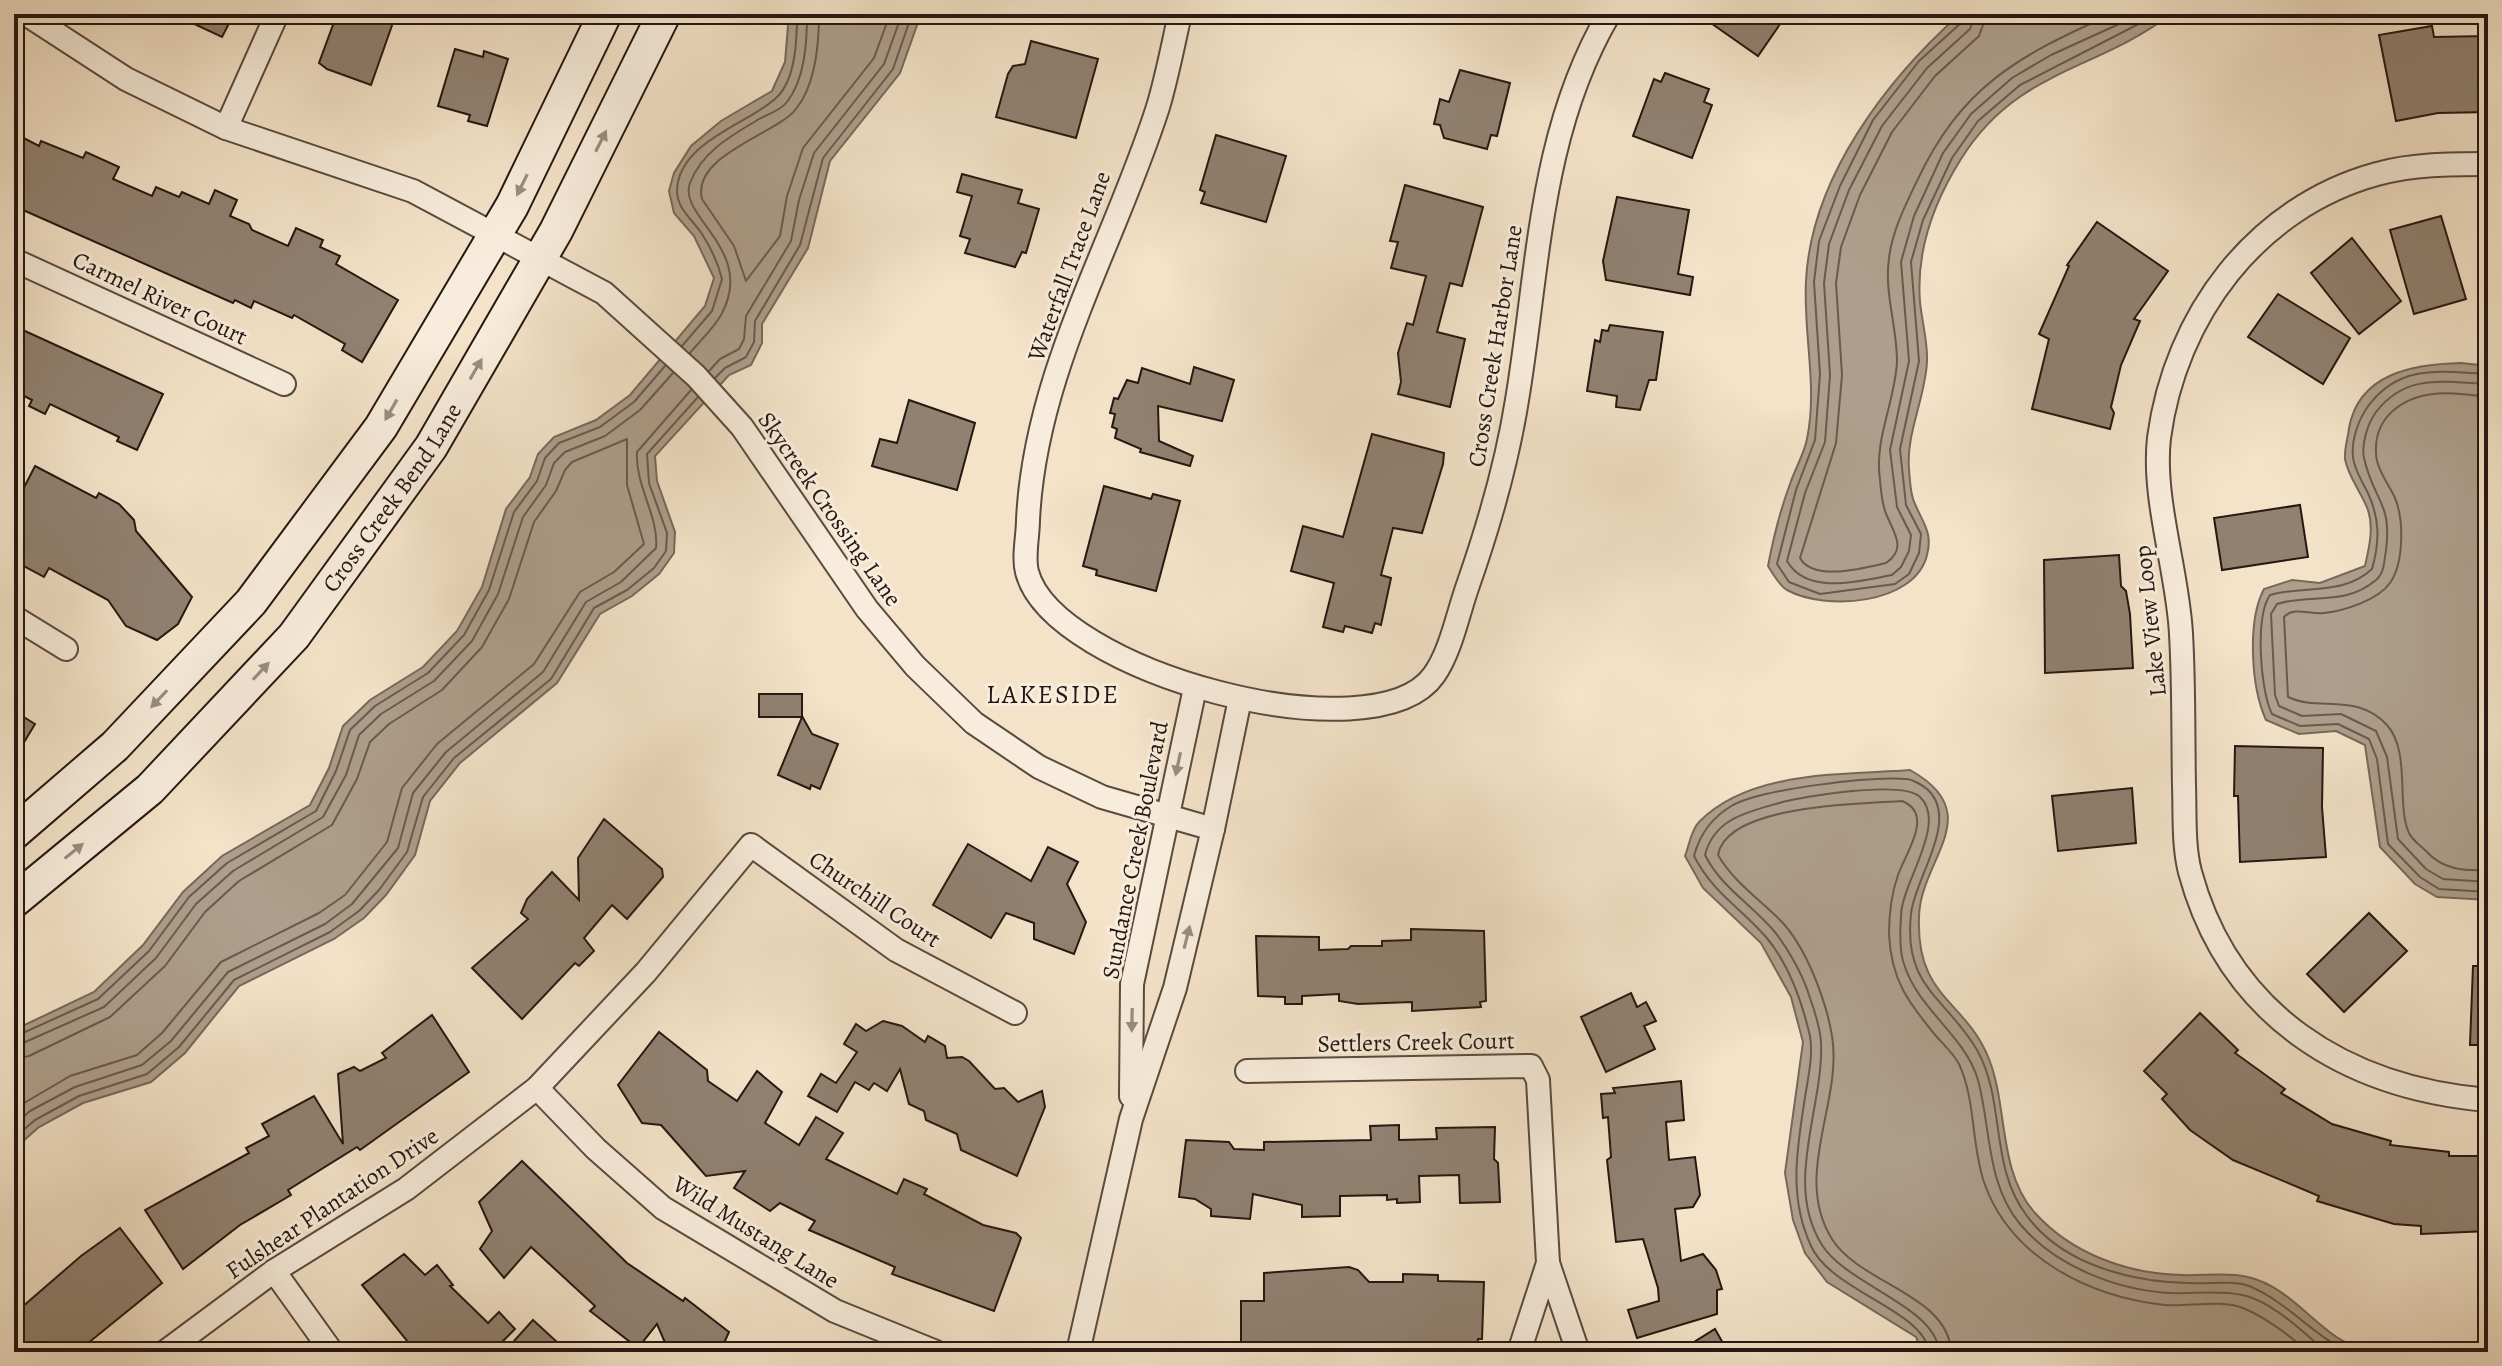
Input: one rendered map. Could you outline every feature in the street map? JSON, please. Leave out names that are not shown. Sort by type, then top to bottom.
[{"type":"main road","name":"Cross Creek Bend Lane","points":[[14,833],[115,746],[251,602],[381,427],[497,233],[605,14]]},
{"type":"main road","name":"Cross Creek Bend Lane","points":[[14,901],[150,789],[294,636],[431,447],[541,257],[664,14]]},
{"type":"street","name":"Skycreek Crossing Lane","points":[[26,14],[126,79],[226,128],[413,191],[497,233],[604,293],[649,331],[742,427],[785,484],[867,609],[915,666],[974,723],[1039,767],[1102,797],[1213,829]]},
{"type":"street","points":[[226,128],[277,14]]},
{"type":"street","name":"Waterfall Trace Lane","points":[[1180,14],[1158,107],[1063,346],[1030,480],[1026,570],[1041,602],[1064,623],[1144,670],[1195,688],[1240,699]]},
{"type":"street","name":"Cross Creek Harbor Lane","points":[[1240,699],[1291,706],[1356,706],[1395,701],[1416,693],[1436,673],[1499,486],[1517,402],[1555,142],[1595,37],[1609,14]]},
{"type":"street","name":"Lake View Loop","points":[[2488,164],[2438,163],[2377,174],[2318,196],[2268,231],[2225,274],[2191,326],[2171,381],[2159,440],[2162,499],[2181,627],[2185,813],[2190,870],[2211,925],[2239,973],[2275,1016],[2328,1056],[2381,1081],[2439,1096],[2488,1100]]},
{"type":"street","name":"Carmel River Court","points":[[14,260],[284,384]]},
{"type":"street","points":[[14,617],[66,649]]},
{"type":"street","name":"Sundance Creek Boulevard","points":[[1131,1119],[1132,984],[1195,688]]},
{"type":"street","name":"Sundance Creek Boulevard","points":[[1078,1352],[1131,1119],[1175,988],[1240,699]]},
{"type":"street","name":"Churchill Court","points":[[751,845],[896,950],[1015,1013]]},
{"type":"street","name":"Fulshear Plantation Drive","points":[[165,1352],[274,1271],[406,1189],[537,1088],[646,972],[751,845]]},
{"type":"street","name":"Settlers Creek Court","points":[[1247,1071],[1531,1066],[1538,1080],[1548,1263],[1578,1352]]},
{"type":"street","name":"Wild Mustang Lane","points":[[537,1088],[596,1149],[663,1208],[835,1311],[921,1350]]},
{"type":"street","name":"Settlers Creek Court","points":[[1519,1352],[1548,1263]]},
{"type":"street","points":[[274,1271],[332,1352]]},
{"type":"water","points":[[789,14],[921,14],[900,73],[830,161],[808,248],[762,324],[762,343],[751,365],[729,375],[655,456],[657,481],[675,532],[674,553],[659,574],[632,596],[600,614],[557,683],[460,763],[430,801],[415,855],[386,895],[364,918],[334,939],[239,986],[185,1053],[151,1082],[83,1103],[39,1127],[14,1149],[14,1030],[94,992],[143,945],[183,892],[222,856],[310,805],[329,768],[343,726],[370,700],[423,667],[457,631],[482,587],[506,509],[530,477],[538,454],[554,437],[596,420],[630,395],[705,306],[714,278],[694,236],[674,213],[669,191],[674,173],[691,146],[721,121],[772,91],[785,62]]},
{"type":"water","points":[[1960,14],[2171,14],[2143,33],[2059,74],[2007,106],[1983,129],[1961,159],[1935,210],[1921,265],[1920,302],[1927,362],[1910,442],[1909,469],[1912,496],[1928,534],[1927,555],[1919,572],[1905,585],[1887,594],[1845,601],[1803,597],[1784,588],[1768,566],[1783,504],[1806,445],[1810,419],[1806,281],[1811,243],[1837,169],[1857,134],[1905,69]]},
{"type":"water","points":[[2461,363],[2488,366],[2488,900],[2437,897],[2415,884],[2380,847],[2365,745],[2336,731],[2299,734],[2266,720],[2257,690],[2253,654],[2255,618],[2264,589],[2292,580],[2320,583],[2365,566],[2370,517],[2349,472],[2345,455],[2355,409],[2364,395],[2391,375],[2425,366]]},
{"type":"water","points":[[1910,770],[1933,787],[1945,803],[1948,821],[1922,896],[1920,944],[1925,965],[1944,996],[1979,1039],[1989,1059],[2009,1159],[2023,1197],[2035,1213],[2066,1240],[2122,1266],[2162,1274],[2232,1275],[2261,1281],[2285,1295],[2338,1338],[2371,1352],[1922,1352],[1916,1337],[1827,1282],[1805,1253],[1793,1220],[1785,1173],[1803,1042],[1791,997],[1761,943],[1703,888],[1685,856],[1696,825],[1720,805],[1744,793],[1798,778]]},
{"type":"building","points":[[173,14],[234,14],[222,37]]},
{"type":"building","points":[[337,14],[396,14],[371,85],[327,69],[319,63]]},
{"type":"building","points":[[1698,14],[1787,14],[1758,56]]},
{"type":"building","points":[[2432,26],[2434,37],[2488,36],[2488,112],[2438,113],[2396,121],[2379,35]]},
{"type":"building","points":[[1031,41],[1098,59],[1076,138],[996,117],[1008,74],[1013,66],[1025,64]]},
{"type":"building","points":[[455,49],[483,57],[484,51],[508,59],[487,126],[468,121],[470,115],[438,106]]},
{"type":"building","points":[[1460,70],[1510,83],[1497,136],[1491,135],[1487,149],[1444,138],[1440,125],[1434,124],[1440,99],[1449,102]]},
{"type":"building","points":[[1665,73],[1709,89],[1704,102],[1712,105],[1692,158],[1633,136],[1654,79],[1661,82]]},
{"type":"building","points":[[14,133],[39,146],[41,141],[83,158],[86,152],[119,167],[113,179],[152,196],[156,187],[179,197],[182,192],[209,204],[215,190],[237,200],[230,216],[249,224],[252,230],[288,246],[296,228],[323,240],[320,247],[340,256],[336,264],[398,300],[362,362],[342,350],[345,344],[294,315],[292,318],[254,301],[251,308],[235,300],[233,303],[14,206]]},
{"type":"building","points":[[1216,135],[1286,156],[1266,222],[1201,203],[1205,192],[1200,190]]},
{"type":"building","points":[[962,174],[1022,190],[1018,203],[1039,209],[1026,253],[1022,252],[1015,267],[965,253],[970,239],[960,236],[972,196],[957,192]]},
{"type":"building","points":[[1405,185],[1483,207],[1462,286],[1450,283],[1437,332],[1465,339],[1450,407],[1398,394],[1401,382],[1398,353],[1407,323],[1413,325],[1426,276],[1391,268],[1398,242],[1390,241]]},
{"type":"building","points":[[1617,197],[1689,210],[1678,274],[1693,277],[1690,295],[1606,280],[1603,261]]},
{"type":"building","points":[[2441,216],[2466,299],[2414,314],[2390,230]]},
{"type":"building","points":[[2097,222],[2168,271],[2134,319],[2140,321],[2121,365],[2111,407],[2114,413],[2110,429],[2032,409],[2049,339],[2039,334],[2067,265]]},
{"type":"building","points":[[2352,238],[2401,301],[2359,334],[2311,273]]},
{"type":"building","points":[[2278,294],[2350,338],[2323,384],[2248,337]]},
{"type":"building","points":[[1610,325],[1663,332],[1656,380],[1649,380],[1640,410],[1616,407],[1617,396],[1587,391],[1595,340],[1600,342],[1602,330],[1608,331]]},
{"type":"building","points":[[14,326],[163,394],[137,450],[117,441],[119,437],[50,404],[45,414],[29,406],[32,400],[14,391]]},
{"type":"building","points":[[1194,367],[1234,380],[1222,421],[1158,406],[1159,441],[1193,456],[1190,466],[1140,452],[1141,449],[1115,438],[1117,429],[1112,427],[1115,414],[1110,413],[1114,398],[1118,399],[1127,380],[1138,383],[1142,368],[1190,384]]},
{"type":"building","points":[[909,400],[975,423],[957,490],[872,466],[880,439],[897,443]]},
{"type":"building","points":[[1372,434],[1444,453],[1443,464],[1422,533],[1393,528],[1381,575],[1391,578],[1381,625],[1375,623],[1372,633],[1345,626],[1343,632],[1323,627],[1334,583],[1291,571],[1303,526],[1343,537]]},
{"type":"building","points":[[35,466],[96,498],[99,493],[119,504],[134,520],[136,531],[192,597],[178,624],[157,640],[126,626],[108,600],[49,568],[44,577],[14,561],[14,507]]},
{"type":"building","points":[[1104,486],[1151,499],[1153,494],[1180,501],[1156,591],[1096,575],[1097,570],[1083,566]]},
{"type":"building","points":[[2300,505],[2308,557],[2222,570],[2214,518]]},
{"type":"building","points":[[2119,555],[2121,586],[2126,591],[2130,614],[2133,668],[2045,673],[2044,560]]},
{"type":"building","points":[[759,694],[802,694],[802,716],[812,734],[838,744],[820,789],[811,785],[810,789],[778,775],[802,717],[759,717]]},
{"type":"building","points":[[14,711],[35,724],[14,759]]},
{"type":"building","points":[[2235,746],[2323,748],[2322,807],[2326,857],[2240,862],[2238,796],[2234,796]]},
{"type":"building","points":[[2132,788],[2136,843],[2058,851],[2052,796]]},
{"type":"building","points":[[604,819],[662,869],[663,877],[627,919],[612,905],[584,938],[594,951],[579,966],[575,963],[522,1019],[472,968],[528,919],[521,913],[527,899],[552,872],[579,900],[578,858]]},
{"type":"building","points":[[968,844],[1031,881],[1048,847],[1078,862],[1067,884],[1086,922],[1074,954],[1034,939],[1034,923],[1006,913],[991,938],[933,905]]},
{"type":"building","points":[[2369,913],[2407,951],[2344,1012],[2307,974]]},
{"type":"building","points":[[1411,929],[1484,931],[1486,1001],[1480,1002],[1481,1007],[1412,1011],[1412,1002],[1358,1004],[1339,1001],[1339,994],[1302,996],[1302,1004],[1285,1004],[1285,997],[1258,996],[1256,936],[1319,937],[1319,950],[1348,949],[1351,946],[1382,946],[1382,941],[1411,940]]},
{"type":"building","points":[[2473,966],[2488,966],[2488,1045],[2470,1045]]},
{"type":"building","points":[[1631,993],[1637,1007],[1646,1002],[1656,1021],[1644,1026],[1655,1049],[1606,1072],[1581,1017]]},
{"type":"building","points":[[2200,1013],[2238,1050],[2235,1053],[2285,1089],[2281,1093],[2332,1124],[2391,1141],[2390,1145],[2449,1152],[2449,1156],[2488,1156],[2488,1231],[2421,1234],[2421,1226],[2394,1224],[2317,1201],[2319,1196],[2233,1160],[2190,1130],[2162,1099],[2167,1094],[2144,1071]]},
{"type":"building","points":[[432,1015],[469,1072],[360,1150],[357,1147],[288,1190],[291,1195],[240,1225],[183,1269],[145,1210],[249,1153],[246,1148],[269,1136],[262,1124],[314,1096],[343,1144],[338,1074],[354,1067],[360,1071],[386,1058],[382,1053]]},
{"type":"building","points":[[883,1021],[902,1026],[925,1042],[928,1036],[945,1046],[947,1058],[962,1057],[969,1061],[995,1089],[1004,1088],[1018,1102],[1042,1091],[1045,1107],[1017,1176],[961,1150],[957,1134],[926,1120],[924,1111],[909,1104],[900,1069],[887,1091],[874,1083],[869,1090],[855,1082],[837,1112],[808,1096],[821,1074],[836,1083],[857,1052],[844,1044],[856,1024],[866,1031]]},
{"type":"building","points":[[659,1032],[707,1070],[708,1081],[737,1101],[757,1071],[782,1092],[765,1123],[799,1145],[816,1117],[843,1133],[826,1159],[897,1194],[904,1179],[927,1189],[924,1194],[983,1225],[1016,1233],[1021,1238],[994,1311],[892,1274],[895,1267],[809,1230],[815,1221],[780,1203],[770,1211],[734,1188],[745,1171],[706,1176],[661,1125],[642,1123],[618,1085]]},
{"type":"building","points":[[1681,1081],[1684,1120],[1666,1122],[1669,1160],[1695,1157],[1700,1195],[1693,1207],[1675,1209],[1681,1261],[1703,1254],[1716,1270],[1722,1289],[1717,1290],[1717,1314],[1637,1338],[1628,1310],[1659,1301],[1658,1288],[1643,1239],[1616,1242],[1607,1160],[1611,1157],[1608,1117],[1603,1118],[1601,1094],[1615,1093],[1613,1088]]},
{"type":"building","points":[[1399,1125],[1399,1140],[1437,1139],[1436,1128],[1495,1127],[1494,1159],[1498,1163],[1500,1202],[1460,1203],[1459,1175],[1419,1176],[1420,1202],[1397,1203],[1397,1199],[1387,1200],[1387,1195],[1340,1196],[1340,1216],[1302,1217],[1302,1205],[1253,1194],[1250,1219],[1211,1216],[1211,1209],[1195,1199],[1179,1197],[1186,1140],[1229,1142],[1234,1149],[1264,1150],[1264,1142],[1371,1140],[1370,1126]]},
{"type":"building","points":[[522,1161],[627,1263],[683,1301],[685,1298],[729,1332],[720,1352],[669,1352],[657,1324],[638,1348],[590,1311],[595,1306],[531,1247],[504,1278],[480,1249],[492,1231],[479,1202]]},
{"type":"building","points":[[120,1228],[162,1283],[77,1352],[14,1352],[14,1314],[81,1256]]},
{"type":"building","points":[[404,1254],[425,1275],[437,1265],[453,1285],[450,1286],[488,1323],[499,1312],[515,1329],[492,1352],[416,1352],[362,1285]]},
{"type":"building","points":[[1349,1267],[1358,1270],[1369,1282],[1403,1282],[1403,1274],[1438,1275],[1438,1281],[1484,1282],[1482,1339],[1478,1339],[1477,1352],[1241,1349],[1241,1301],[1264,1301],[1264,1273]]},
{"type":"building","points":[[533,1320],[557,1342],[548,1352],[526,1352],[514,1341]]},
{"type":"building","points":[[1715,1329],[1728,1352],[1678,1352]]},
{"type":"district","name":"LAKESIDE","points":[[1053,694]]}]
